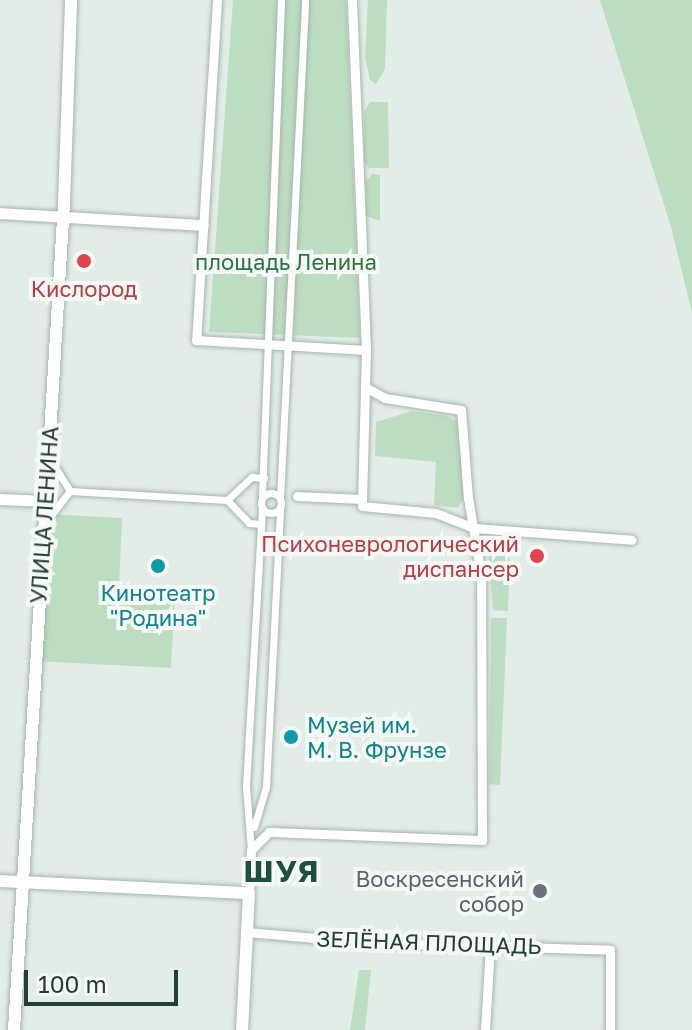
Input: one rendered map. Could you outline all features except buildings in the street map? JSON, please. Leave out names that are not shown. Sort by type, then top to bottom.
[{"type":"main road","name":"УЛИЦА ЛЕНИНА","points":[[14,1030],[63,217],[71,0]]},
{"type":"main road","points":[[0,881],[249,893],[242,1030]]},
{"type":"street","points":[[217,0],[196,340],[366,350]]},
{"type":"street","points":[[253,831],[246,786],[264,478],[281,0]]},
{"type":"street","points":[[249,893],[253,831],[266,787],[305,0]]},
{"type":"street","points":[[352,0],[367,388],[362,502]]},
{"type":"street","points":[[0,213],[203,225]]},
{"type":"street","points":[[251,850],[269,832],[482,840],[481,574],[461,410],[385,398],[367,388]]},
{"type":"street","points":[[55,467],[70,491]]},
{"type":"street","points":[[227,500],[252,477],[264,478]]},
{"type":"street","points":[[70,491],[227,500],[249,523],[260,524]]},
{"type":"street","points":[[51,515],[70,491]]},
{"type":"street","points":[[262,496],[272,492],[280,498]]},
{"type":"street","points":[[297,496],[436,513],[474,528],[632,540]]},
{"type":"street","points":[[0,499],[46,501]]},
{"type":"street","points":[[262,508],[271,513],[280,507]]},
{"type":"street","name":"ЗЕЛЁНАЯ ПЛОЩАДЬ","points":[[247,932],[361,942],[610,950],[610,1030]]},
{"type":"street","points":[[485,1030],[490,945]]},
{"type":"green space","name":"площадь Ленина","points":[[233,0],[346,0],[360,338],[209,332]]},
{"type":"green space","points":[[368,0],[387,0],[385,69],[376,84],[370,80],[365,57]]},
{"type":"green space","points":[[600,0],[692,0],[692,313],[671,227]]},
{"type":"green space","points":[[370,102],[388,102],[389,168],[369,168],[364,161],[364,112]]},
{"type":"green space","points":[[372,174],[380,175],[380,221],[366,216],[365,183]]},
{"type":"green space","points":[[412,411],[447,416],[462,424],[463,499],[458,508],[434,505],[436,462],[375,456],[376,422]]},
{"type":"green space","points":[[45,514],[122,518],[119,588],[175,592],[171,668],[34,661]]},
{"type":"green space","points":[[487,540],[510,540],[508,611],[493,610]]},
{"type":"green space","points":[[491,618],[507,618],[500,785],[489,784]]},
{"type":"green space","points":[[359,970],[371,970],[365,1030],[350,1030]]},
{"type":"place","name":"Кислород","points":[[84,261]]},
{"type":"place","name":"Психоневрологический диспансер","points":[[537,556]]},
{"type":"place","name":"Кинотеатр \"Родина\"","points":[[158,566]]},
{"type":"place","name":"Музей им. М. В. Фрунзе","points":[[291,737]]},
{"type":"place","name":"Воскресенский собор","points":[[540,891]]},
{"type":"district","name":"ШУЯ","points":[[282,871]]}]
